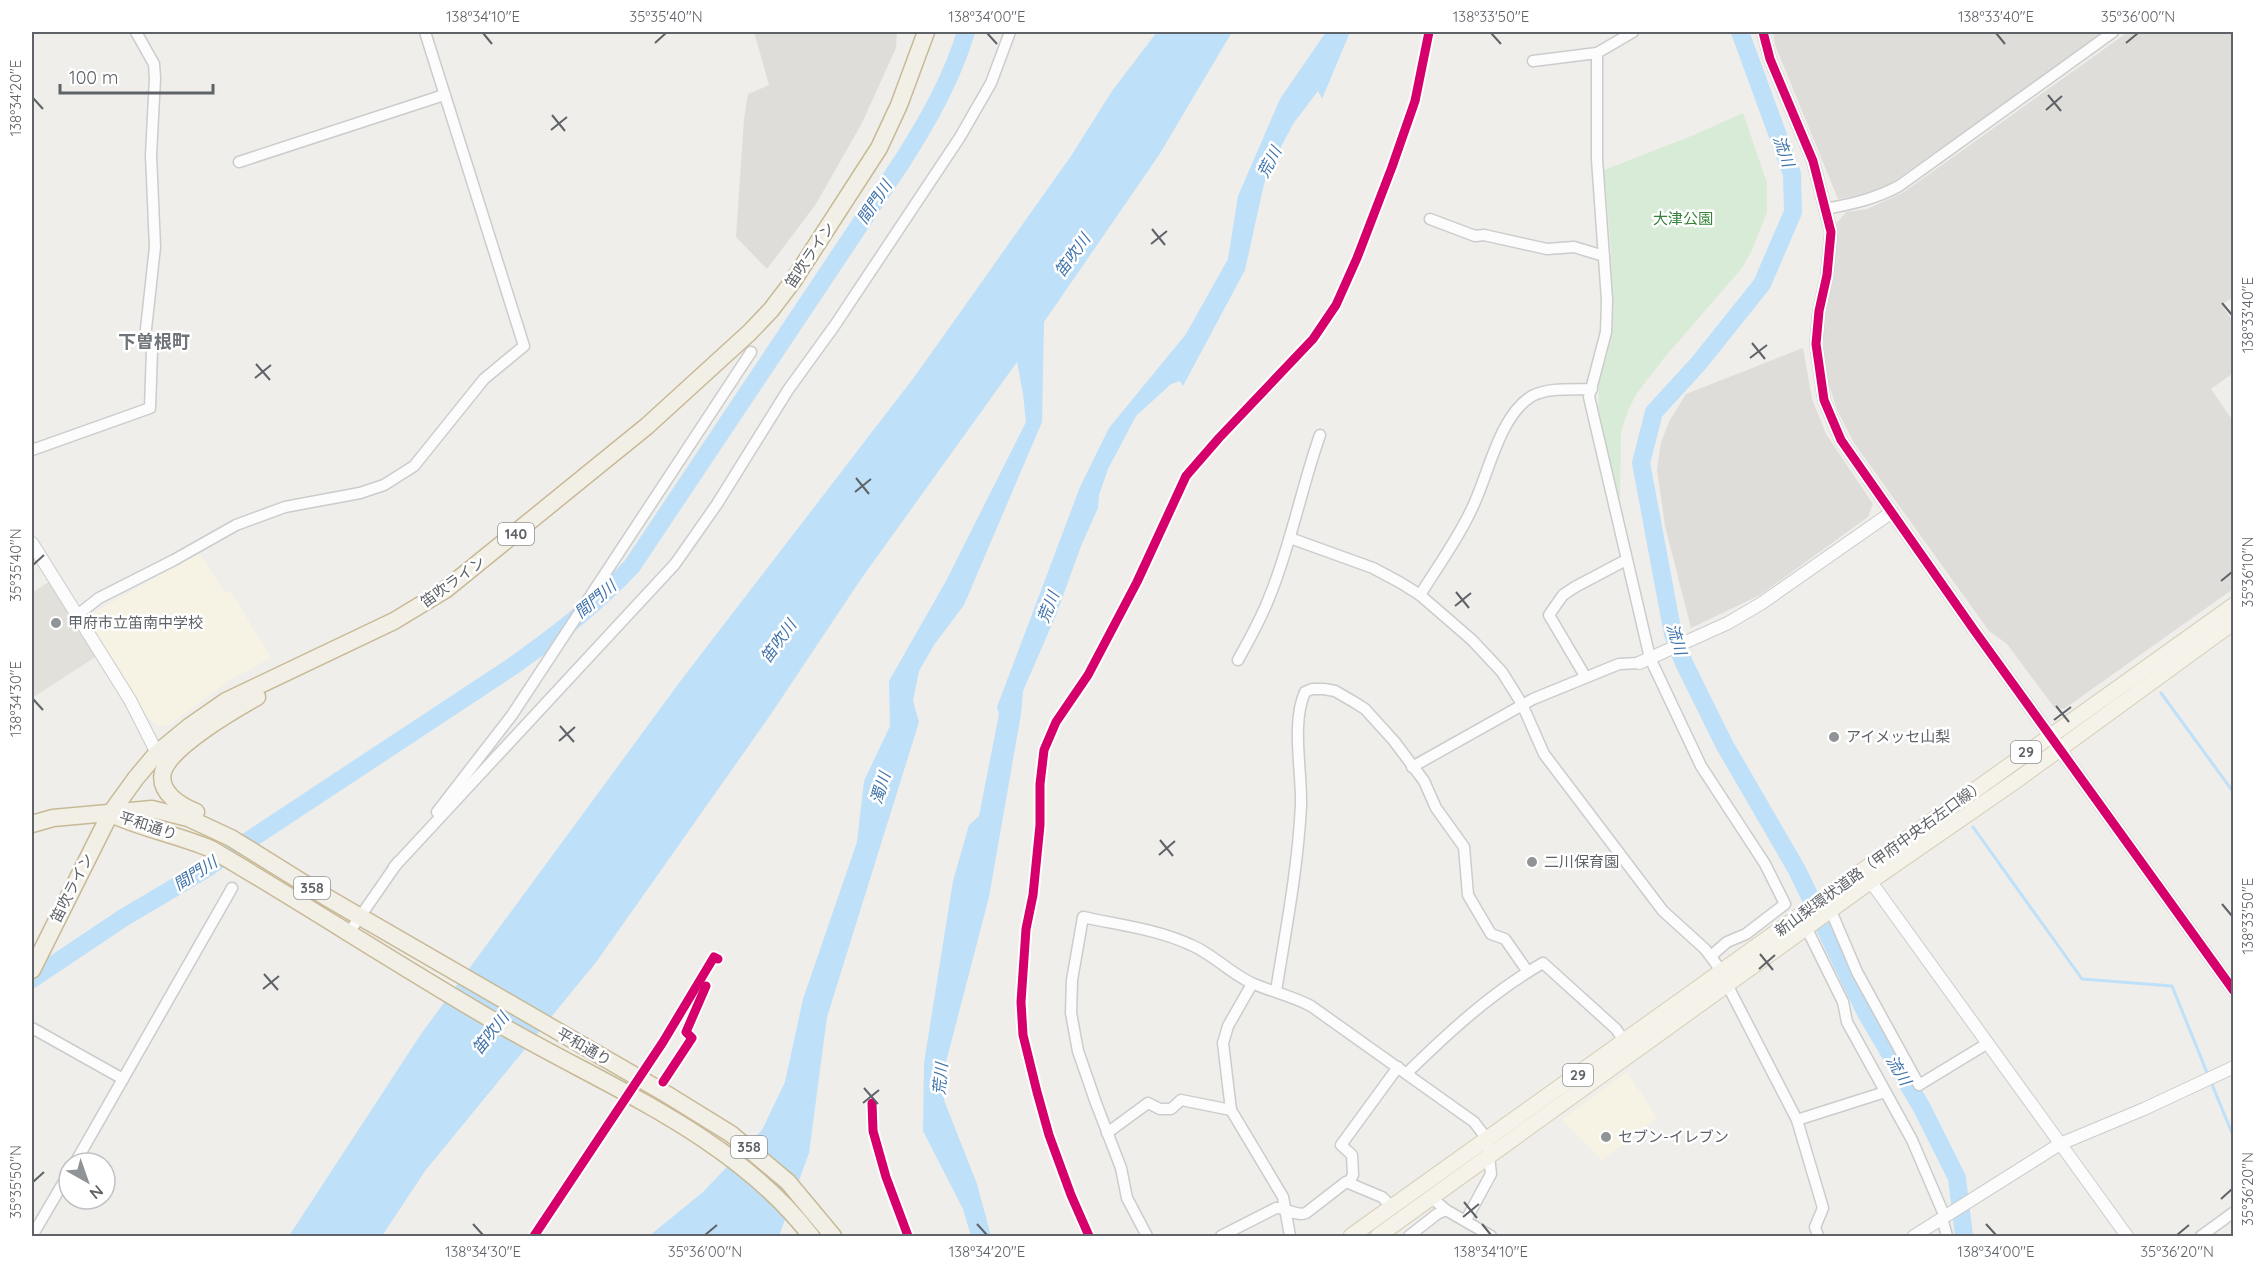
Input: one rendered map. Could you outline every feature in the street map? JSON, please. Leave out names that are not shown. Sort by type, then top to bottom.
[{"type":"highway","name":"笛吹ライン","points":[[35,963],[111,814],[157,753],[226,701],[394,621],[445,590],[647,426],[756,326],[793,281],[879,148],[926,32]]},
{"type":"highway","points":[[225,835],[202,815],[177,804],[164,786],[163,772],[176,753],[214,722],[330,653]]},
{"type":"highway","name":"平和通り","points":[[111,814],[152,809],[188,818],[253,850],[365,920],[707,1118],[756,1152],[788,1182],[833,1236]]},
{"type":"highway","name":"平和通り","points":[[111,814],[127,822],[186,839],[211,849],[494,1022],[648,1107],[736,1163],[774,1196],[811,1236]]},
{"type":"highway","name":"358","points":[[32,824],[53,818],[111,814]]},
{"type":"main road","name":"新山梨環状道路（甲府中央右左口線）","points":[[1378,1236],[1490,1156],[1724,979],[1826,909],[2050,735],[2234,605]]},
{"type":"main road","name":"新山梨環状道路（甲府中央右左口線）","points":[[1867,876],[2059,749],[2234,622]]},
{"type":"main road","name":"新山梨環状道路（甲府中央右左口線）","points":[[1351,1236],[1625,1042],[1724,979]]},
{"type":"street","points":[[32,450],[150,408],[152,350],[145,338],[155,246],[151,155],[154,64],[136,32]]},
{"type":"street","points":[[76,616],[99,598],[236,525],[285,507],[360,493],[384,485],[414,466],[484,379],[524,346],[425,32]]},
{"type":"street","points":[[394,867],[675,564],[717,504],[788,390],[835,325],[960,137],[991,83],[1010,32]]},
{"type":"street","points":[[1533,62],[1597,53],[1633,32]]},
{"type":"street","points":[[1825,208],[1862,202],[1899,186],[2113,32]]},
{"type":"street","points":[[1762,34],[1770,59],[1813,161],[1831,232],[1816,344],[1824,400],[1841,440],[2059,749],[2234,991]]},
{"type":"street","points":[[1597,53],[1597,159],[1607,300],[1606,332],[1589,397],[1650,658],[1701,766],[1765,864],[1785,904],[1746,934],[1727,942],[1711,956]]},
{"type":"street","points":[[239,162],[444,95]]},
{"type":"street","points":[[1430,219],[1475,237],[1484,235],[1547,249],[1574,247],[1604,256]]},
{"type":"street","points":[[354,937],[394,867],[512,715],[751,352]]},
{"type":"street","points":[[1420,596],[1473,506],[1500,438],[1520,406],[1533,396],[1546,391],[1592,389]]},
{"type":"street","points":[[1238,660],[1269,599],[1320,435]]},
{"type":"street","points":[[1412,767],[1522,704],[1585,676],[1619,664],[1650,658],[1728,623],[1762,603],[1892,512]]},
{"type":"street","points":[[1290,537],[1374,568],[1420,596],[1502,672],[1522,704],[1544,754],[1664,911],[1711,956],[1724,979],[1797,1120],[1823,1208],[1815,1227],[1818,1236]]},
{"type":"street","points":[[32,543],[130,700],[157,753]]},
{"type":"street","points":[[1585,676],[1549,615],[1569,591],[1626,560]]},
{"type":"street","points":[[1276,991],[1295,870],[1300,805],[1300,766],[1297,751],[1302,699],[1305,692],[1312,689],[1335,691],[1354,702],[1365,709],[1394,741],[1424,781],[1436,808],[1464,848],[1468,895],[1491,934],[1505,939],[1528,972]]},
{"type":"street","points":[[1867,876],[2127,1236]]},
{"type":"street","points":[[82,1151],[232,888]]},
{"type":"street","points":[[1826,909],[1857,972],[1919,1085],[1988,1043]]},
{"type":"street","points":[[1147,1236],[1127,1198],[1121,1168],[1078,1051],[1071,1013],[1072,980],[1083,917],[1163,934],[1192,945],[1217,959],[1252,984],[1311,1005],[1474,1122],[1487,1138],[1491,1174],[1466,1220]]},
{"type":"street","points":[[1806,921],[1843,1002],[1847,1022],[1912,1140],[1944,1217],[1947,1236]]},
{"type":"street","points":[[1349,1182],[1353,1175],[1352,1155],[1341,1145],[1403,1070],[1462,1020],[1543,963],[1616,1029],[1625,1042]]},
{"type":"street","points":[[1252,984],[1228,1026],[1224,1043],[1232,1110],[1283,1197],[1290,1236]]},
{"type":"street","points":[[32,1028],[123,1080]]},
{"type":"street","points":[[1914,1236],[2060,1144],[2234,1067]]},
{"type":"street","points":[[1797,1120],[1885,1092]]},
{"type":"street","points":[[1107,1132],[1148,1104],[1160,1109],[1171,1109],[1181,1100],[1232,1110]]},
{"type":"street","points":[[1221,1236],[1276,1208],[1286,1209],[1298,1215],[1306,1213],[1344,1183],[1349,1182],[1382,1197],[1392,1207]]},
{"type":"street","points":[[32,1236],[57,1193]]},
{"type":"street","points":[[1432,1198],[1446,1210],[1491,1236]]},
{"type":"street","points":[[1409,1236],[1437,1214],[1446,1210]]},
{"type":"street","points":[[2201,1236],[2234,1212]]},
{"type":"shaded area","points":[[754,32],[897,32],[896,48],[862,123],[816,204],[767,269],[736,237],[744,119],[748,94],[769,85]]},
{"type":"shaded area","points":[[1773,32],[2104,32],[1890,184],[1864,195],[1838,199],[1775,45]]},
{"type":"shaded area","points":[[2128,32],[2233,32],[2234,296],[2222,305],[2233,322],[2233,373],[2211,389],[2233,421],[2233,589],[2064,709],[2054,707],[2007,644],[1989,631],[1854,443],[1837,410],[1825,372],[1824,313],[1834,270],[1836,224],[1846,212],[1867,209],[1904,192]]},
{"type":"shaded area","points":[[1803,348],[1812,399],[1826,434],[1873,504],[1868,517],[1760,595],[1691,628],[1665,526],[1657,470],[1661,442],[1670,420],[1686,394]]},
{"type":"shaded area","points":[[199,553],[224,591],[231,592],[271,658],[233,678],[169,725],[160,727],[147,717],[122,673],[81,620]]},
{"type":"shaded area","name":"甲府市立笛南中学校","points":[[53,579],[100,654],[32,698],[32,593]]},
{"type":"shaded area","points":[[1627,1072],[1657,1118],[1602,1160],[1562,1120]]},
{"type":"green space","name":"大津公園","points":[[1743,113],[1767,183],[1767,212],[1742,268],[1664,358],[1637,393],[1629,408],[1621,432],[1620,503],[1598,414],[1599,379],[1613,326],[1611,252],[1604,170]]},
{"type":"water","points":[[1157,32],[1232,32],[1159,155],[1044,322],[1042,422],[964,605],[934,645],[919,671],[913,701],[919,722],[827,1017],[809,1153],[779,1236],[649,1236],[703,1192],[762,1130],[785,1082],[803,999],[857,842],[864,781],[890,726],[889,681],[946,581],[1026,422],[1017,362],[861,579],[769,717],[597,961],[425,1171],[382,1236],[289,1236],[421,1034],[682,679],[915,376],[1071,156],[1112,91]]},
{"type":"water","name":"荒川","points":[[1326,32],[1350,32],[1322,99],[1318,91],[1293,124],[1264,184],[1245,270],[1183,386],[1180,381],[1171,384],[1136,416],[1108,469],[1099,495],[1098,508],[1023,691],[989,897],[946,1062],[944,1100],[977,1184],[991,1236],[971,1236],[963,1209],[923,1131],[924,1063],[953,881],[969,825],[979,816],[999,714],[997,707],[1080,487],[1109,428],[1186,334],[1228,259],[1238,196],[1280,99]]},
{"type":"waterway","name":"間門川","points":[[32,979],[123,918],[204,870],[513,666],[575,619],[619,580],[632,566],[903,160],[939,98],[966,32]]},
{"type":"waterway","name":"流川","points":[[1740,32],[1792,174],[1793,212],[1762,284],[1698,364],[1654,412],[1641,463],[1673,634],[1684,663],[1724,744],[1797,870],[1866,1013],[1922,1108],[1957,1178],[1964,1236]]},
{"type":"waterway","points":[[2161,693],[2234,793]]},
{"type":"waterway","points":[[1973,827],[2082,979],[2172,986],[2208,1075]]},
{"type":"waterway","points":[[2211,1082],[2234,1138]]},
{"type":"cycle path","points":[[1089,1236],[1049,1135],[1023,1035],[1021,1002],[1026,929],[1033,895],[1044,750],[1056,722],[1088,675],[1137,582],[1186,476],[1313,339],[1336,305],[1357,258],[1415,101],[1429,32]]},
{"type":"cycle path","points":[[1763,32],[1770,59],[1813,161],[1831,232],[1816,344],[1824,400],[1841,440],[1974,630],[2234,991]]},
{"type":"cycle path","points":[[534,1236],[663,1042],[714,957],[718,959]]},
{"type":"cycle path","points":[[663,1082],[692,1038],[686,1032],[706,986]]},
{"type":"cycle path","points":[[872,1103],[873,1131],[886,1177],[908,1236]]},
{"type":"place","name":"甲府市立笛南中学校","points":[[56,623]]},
{"type":"place","name":"アイメッセ山梨","points":[[1834,737]]},
{"type":"place","name":"二川保育園","points":[[1532,862]]},
{"type":"place","name":"セブン-イレブン","points":[[1606,1137]]},
{"type":"district","name":"下曽根町","points":[[154,342]]},
{"type":"water label","name":"笛吹川","points":[[1072,255]]},
{"type":"water label","name":"笛吹川","points":[[778,641]]},
{"type":"water label","name":"濁川","points":[[880,788]]},
{"type":"water label","name":"笛吹川","points":[[490,1033]]}]
